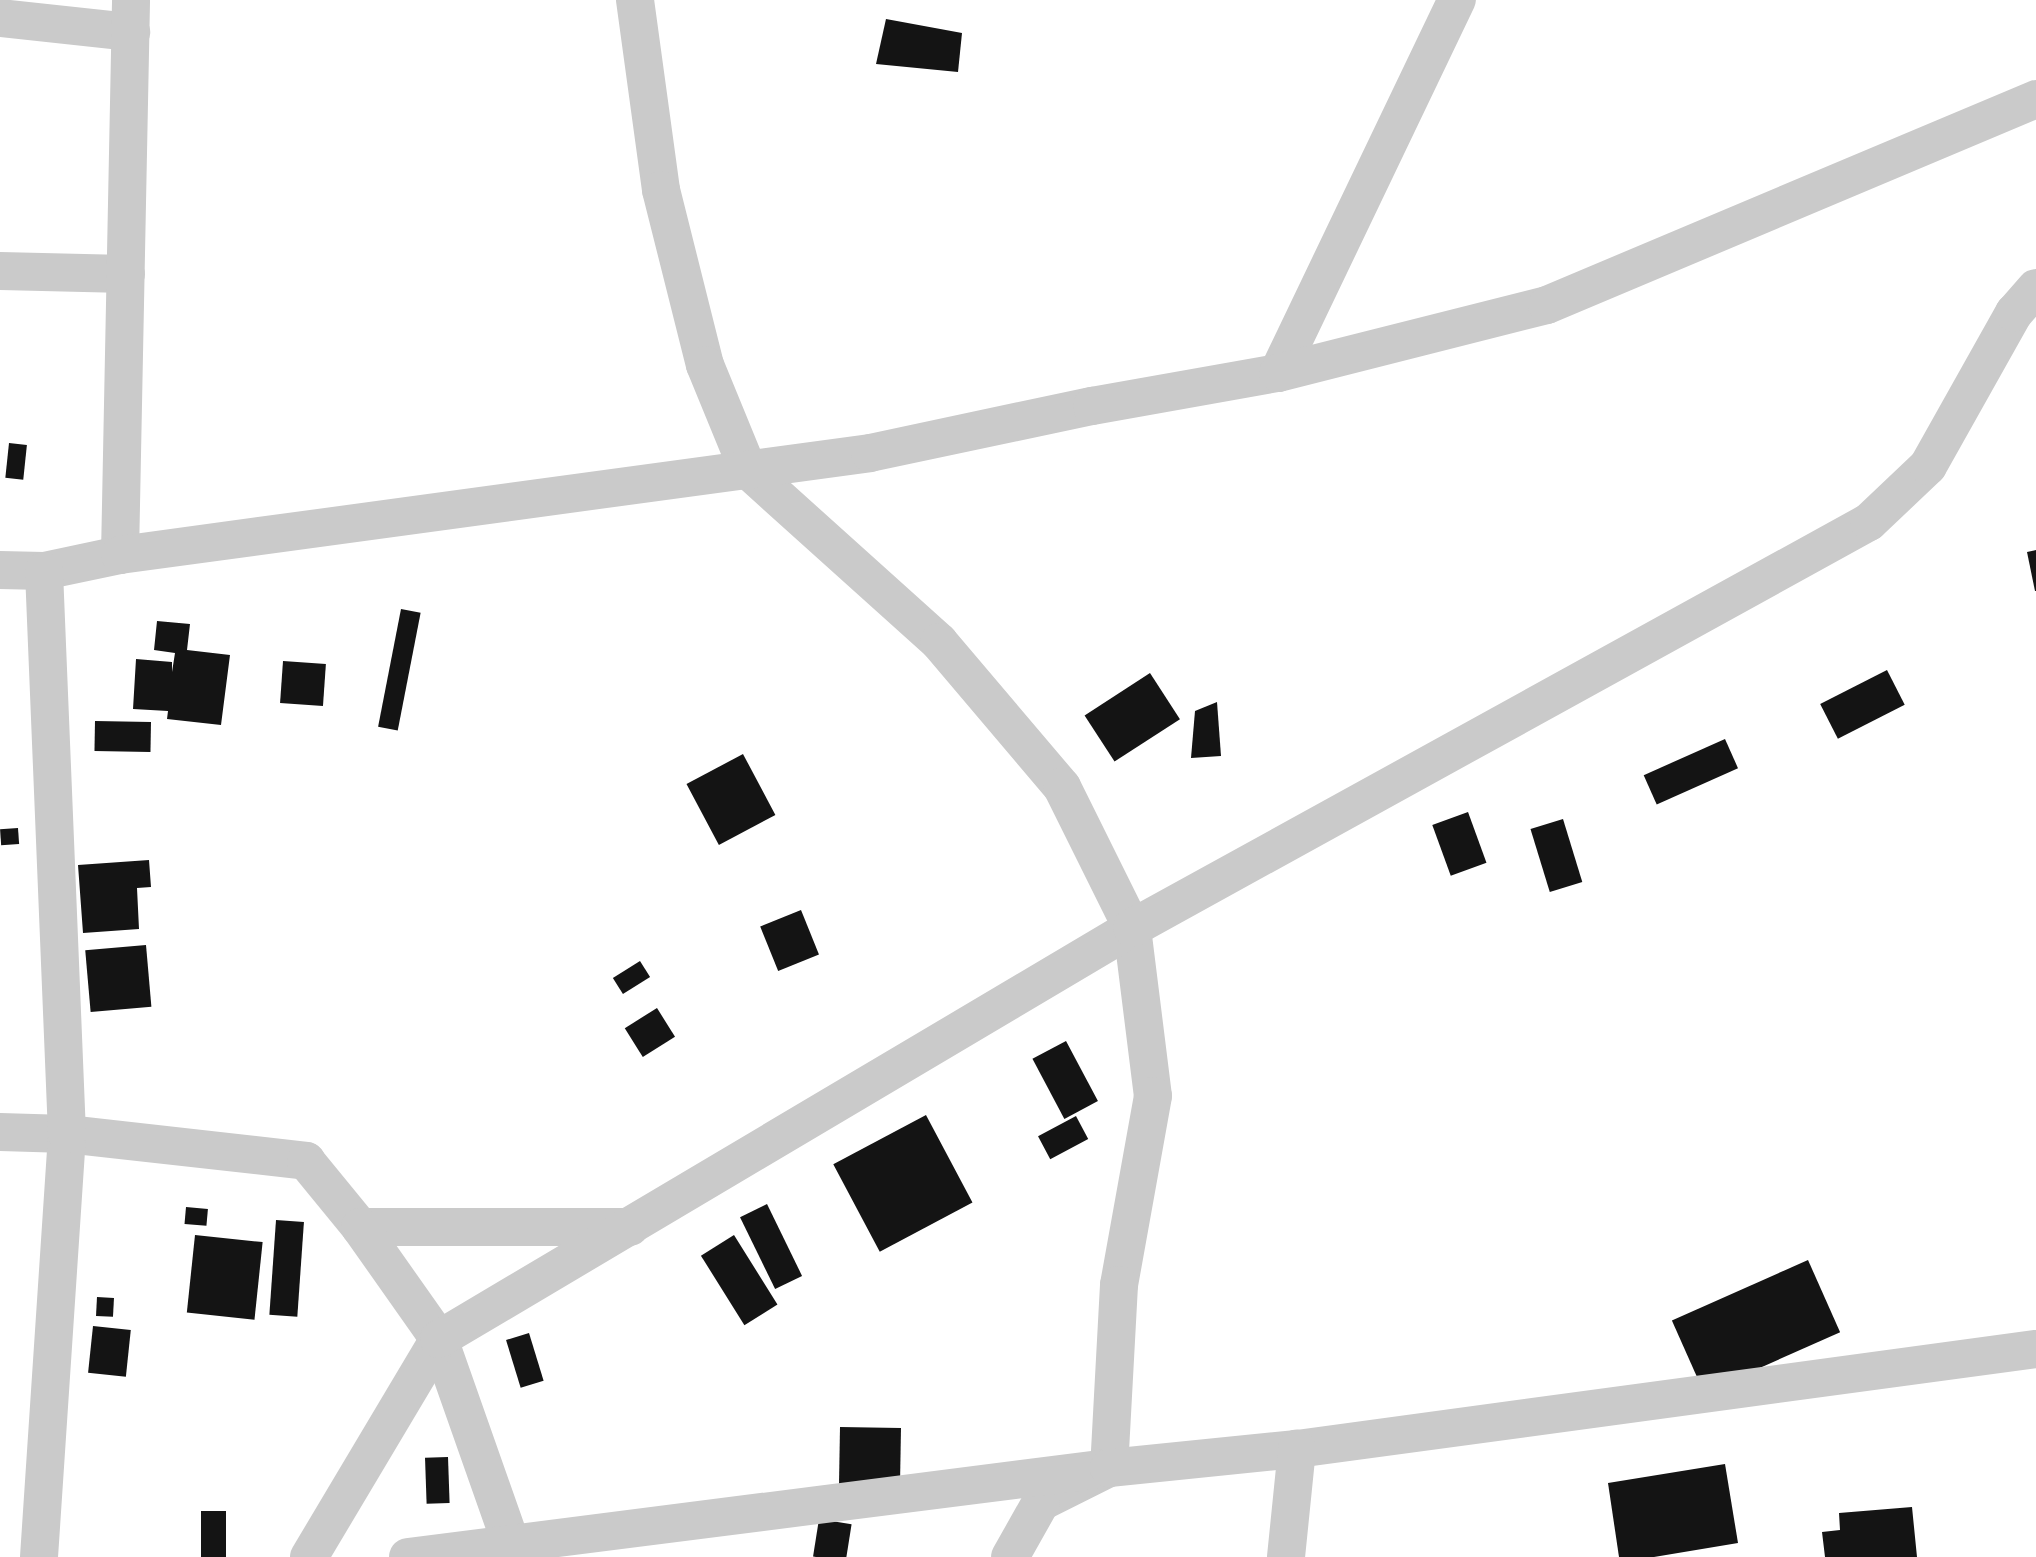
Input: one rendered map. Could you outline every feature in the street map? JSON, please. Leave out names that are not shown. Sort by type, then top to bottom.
[{"type":"street","points":[[635,0],[661,190],[705,365],[748,470],[939,642],[1062,787],[1132,928],[1153,1096],[1119,1285],[1109,1468]]},
{"type":"street","points":[[1278,373],[1457,0]]},
{"type":"street","points":[[0,19],[131,16],[120,555]]},
{"type":"street","points":[[0,570],[44,570],[120,555],[870,453],[1092,406],[1278,373],[1547,305],[2036,100]]},
{"type":"street","points":[[0,271],[127,274]]},
{"type":"street","points":[[309,1557],[439,1339],[1132,928],[1869,522],[1928,466],[2014,313],[2036,288]]},
{"type":"street","points":[[39,1557],[66,1134],[44,570]]},
{"type":"street","points":[[0,1132],[66,1134],[306,1161],[360,1227],[439,1339],[521,1550]]},
{"type":"street","points":[[360,1227],[631,1227]]},
{"type":"street","points":[[408,1557],[521,1550],[1109,1468],[1297,1449],[2036,1349]]},
{"type":"street","points":[[1286,1557],[1297,1449]]},
{"type":"street","points":[[1010,1557],[1041,1502],[1109,1468]]},
{"type":"building","points":[[886,19],[962,33],[958,72],[876,64]]},
{"type":"building","points":[[9,443],[27,445],[23,480],[5,478]]},
{"type":"building","points":[[2036,550],[2036,591],[2035,591],[2027,552]]},
{"type":"building","points":[[401,609],[421,613],[398,731],[378,727]]},
{"type":"building","points":[[157,621],[190,624],[187,650],[230,655],[221,725],[167,719],[168,711],[133,709],[136,659],[172,662],[172,672],[175,653],[154,650]]},
{"type":"building","points":[[283,661],[326,664],[323,706],[280,703]]},
{"type":"building","points":[[1887,670],[1905,705],[1838,739],[1820,704]]},
{"type":"building","points":[[1150,673],[1180,719],[1115,762],[1085,715]]},
{"type":"building","points":[[1217,702],[1221,756],[1191,758],[1195,711]]},
{"type":"building","points":[[95,721],[151,722],[150,752],[94,751]]},
{"type":"building","points":[[1725,739],[1738,768],[1657,804],[1644,775]]},
{"type":"building","points":[[743,754],[775,815],[719,845],[686,784]]},
{"type":"building","points":[[1468,812],[1486,863],[1451,876],[1432,825]]},
{"type":"building","points":[[1563,819],[1582,882],[1550,892],[1530,829]]},
{"type":"building","points":[[18,828],[19,844],[1,845],[0,829]]},
{"type":"building","points":[[149,860],[151,887],[137,888],[139,929],[83,933],[78,865]]},
{"type":"building","points":[[801,910],[819,955],[778,971],[760,926]]},
{"type":"building","points":[[146,945],[151,1007],[91,1012],[85,950]]},
{"type":"building","points":[[640,961],[650,977],[623,994],[613,978]]},
{"type":"building","points":[[657,1008],[675,1037],[643,1057],[625,1028]]},
{"type":"building","points":[[1066,1041],[1098,1101],[1064,1119],[1032,1059]]},
{"type":"building","points":[[926,1115],[972,1202],[880,1252],[833,1164]]},
{"type":"building","points":[[1076,1116],[1088,1139],[1050,1159],[1038,1136]]},
{"type":"building","points":[[767,1204],[802,1276],[775,1289],[740,1217]]},
{"type":"building","points":[[186,1207],[208,1209],[206,1226],[185,1224]]},
{"type":"building","points":[[276,1220],[304,1222],[297,1317],[269,1315]]},
{"type":"building","points":[[195,1235],[263,1242],[254,1320],[187,1313]]},
{"type":"building","points":[[734,1235],[777,1305],[744,1325],[701,1256]]},
{"type":"building","points":[[1808,1260],[1840,1332],[1704,1393],[1672,1321]]},
{"type":"building","points":[[97,1297],[114,1298],[113,1317],[96,1316]]},
{"type":"building","points":[[93,1326],[131,1330],[126,1377],[88,1373]]},
{"type":"building","points":[[529,1333],[544,1381],[521,1388],[506,1340]]},
{"type":"building","points":[[840,1427],[901,1428],[900,1502],[839,1501]]},
{"type":"building","points":[[448,1457],[450,1503],[427,1504],[425,1458]]},
{"type":"building","points":[[1725,1464],[1738,1543],[1654,1557],[1619,1557],[1608,1483]]},
{"type":"building","points":[[1912,1507],[1917,1557],[1825,1557],[1822,1532],[1840,1530],[1839,1513]]},
{"type":"building","points":[[201,1511],[226,1511],[226,1557],[201,1557]]},
{"type":"building","points":[[819,1519],[852,1524],[846,1557],[813,1557]]}]
